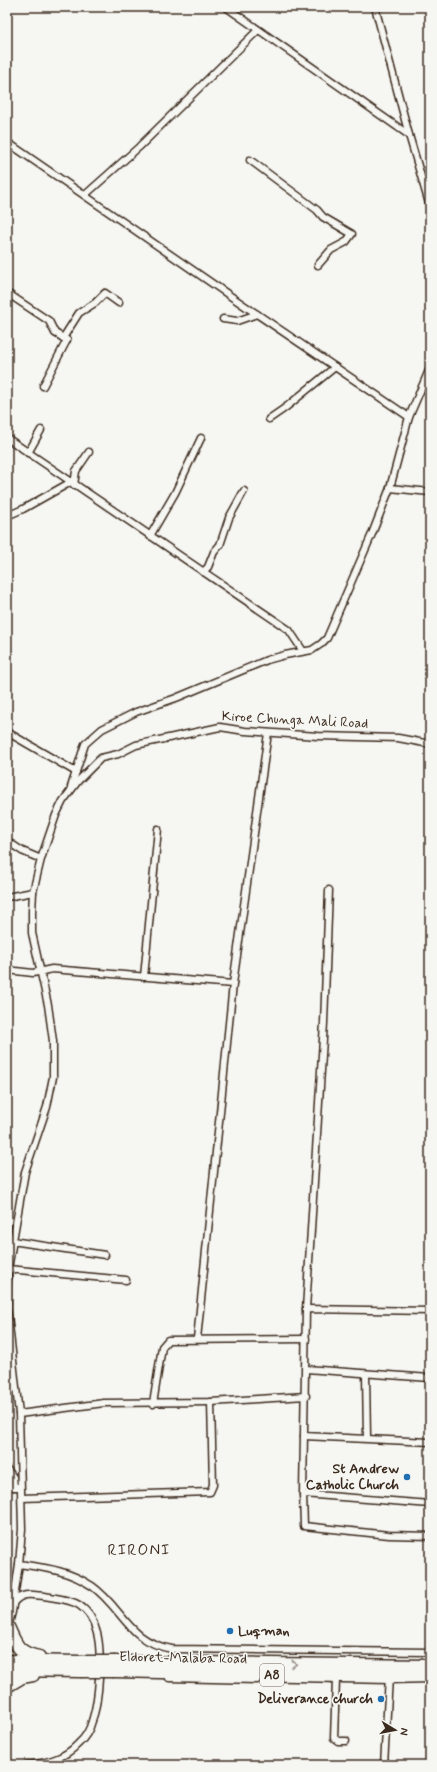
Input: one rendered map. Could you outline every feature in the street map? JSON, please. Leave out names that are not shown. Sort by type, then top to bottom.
[{"type":"highway","points":[[8,1628],[15,1644],[24,1653],[59,1666]]},
{"type":"highway","name":"Eldoret-Malaba Road","points":[[7,1661],[59,1666]]},
{"type":"highway","points":[[7,1686],[22,1677],[59,1666]]},
{"type":"highway","name":"Eldoret-Malaba Road","points":[[7,1670],[81,1666],[389,1680],[430,1676]]},
{"type":"highway","name":"Eldoret-Malaba Road","points":[[114,1667],[430,1666]]},
{"type":"street","points":[[226,7],[408,135]]},
{"type":"street","points":[[375,7],[408,135],[430,207]]},
{"type":"street","points":[[85,194],[139,147],[258,30]]},
{"type":"street","points":[[7,142],[410,417]]},
{"type":"street","points":[[250,160],[317,210],[323,217],[352,234],[346,242],[331,250],[318,265]]},
{"type":"street","points":[[7,293],[48,321],[54,333],[67,340],[44,386]]},
{"type":"street","points":[[63,338],[79,313],[95,303],[106,293],[119,302]]},
{"type":"street","points":[[223,319],[237,321],[257,314]]},
{"type":"street","points":[[269,419],[285,408],[335,367]]},
{"type":"street","points":[[68,794],[85,744],[102,729],[136,712],[176,698],[268,660],[312,650],[327,638],[372,534],[390,488],[410,417],[430,368]]},
{"type":"street","points":[[28,453],[41,430]]},
{"type":"street","points":[[7,438],[72,484],[289,630],[303,651]]},
{"type":"street","points":[[150,536],[175,493],[201,438]]},
{"type":"street","points":[[7,516],[72,484],[76,471],[89,452]]},
{"type":"street","points":[[390,488],[430,492]]},
{"type":"street","points":[[203,572],[208,567],[214,552],[220,545],[229,518],[244,491]]},
{"type":"street","name":"Kiroe Chunga Mali Road","points":[[8,1628],[14,1602],[19,1564],[22,1529],[22,1498],[19,1414],[8,1307],[8,1269],[25,1172],[47,1107],[53,1077],[53,1041],[48,1005],[32,933],[33,892],[41,859],[56,815],[63,801],[78,781],[102,758],[118,754],[136,745],[220,727],[268,733],[398,738],[430,744]]},
{"type":"street","points":[[7,732],[76,772]]},
{"type":"street","points":[[197,1339],[233,984],[268,733]]},
{"type":"street","points":[[144,977],[158,828]]},
{"type":"street","points":[[7,841],[41,859]]},
{"type":"street","points":[[329,890],[324,1023],[306,1309],[306,1396],[303,1494],[304,1526],[388,1535],[430,1536]]},
{"type":"street","points":[[7,897],[33,892]]},
{"type":"street","points":[[7,970],[33,973],[52,969],[233,984]]},
{"type":"street","points":[[12,1241],[105,1255]]},
{"type":"street","points":[[8,1269],[126,1280]]},
{"type":"street","points":[[306,1309],[430,1311]]},
{"type":"street","points":[[153,1404],[162,1347],[165,1342],[173,1339],[306,1339]]},
{"type":"street","points":[[306,1369],[430,1378]]},
{"type":"street","points":[[366,1374],[367,1438]]},
{"type":"street","points":[[19,1414],[104,1403],[153,1404],[211,1402],[306,1396]]},
{"type":"street","points":[[22,1498],[210,1492],[213,1485],[211,1402]]},
{"type":"street","points":[[304,1436],[430,1442]]},
{"type":"street","points":[[7,1469],[13,1477],[10,1487],[21,1488]]},
{"type":"street","points":[[303,1494],[430,1504]]},
{"type":"street","points":[[19,1564],[58,1569],[76,1576],[92,1586],[107,1599],[121,1616],[145,1640],[158,1646],[172,1649],[430,1652]]},
{"type":"street","points":[[14,1602],[22,1595],[28,1594],[54,1597],[73,1602],[80,1606],[93,1620],[97,1632],[99,1653],[95,1714],[89,1729],[74,1748],[61,1757],[41,1763],[26,1765]]},
{"type":"street","points":[[149,1677],[199,1680],[389,1680],[384,1765]]},
{"type":"street","points":[[336,1680],[334,1738],[338,1741],[346,1742]]},
{"type":"place","name":"St Andrew Catholic Church","points":[[407,1477]]},
{"type":"place","name":"Luqman","points":[[230,1631]]},
{"type":"place","name":"Deliverance church","points":[[381,1699]]},
{"type":"district","name":"RIRONI","points":[[139,1550]]}]
